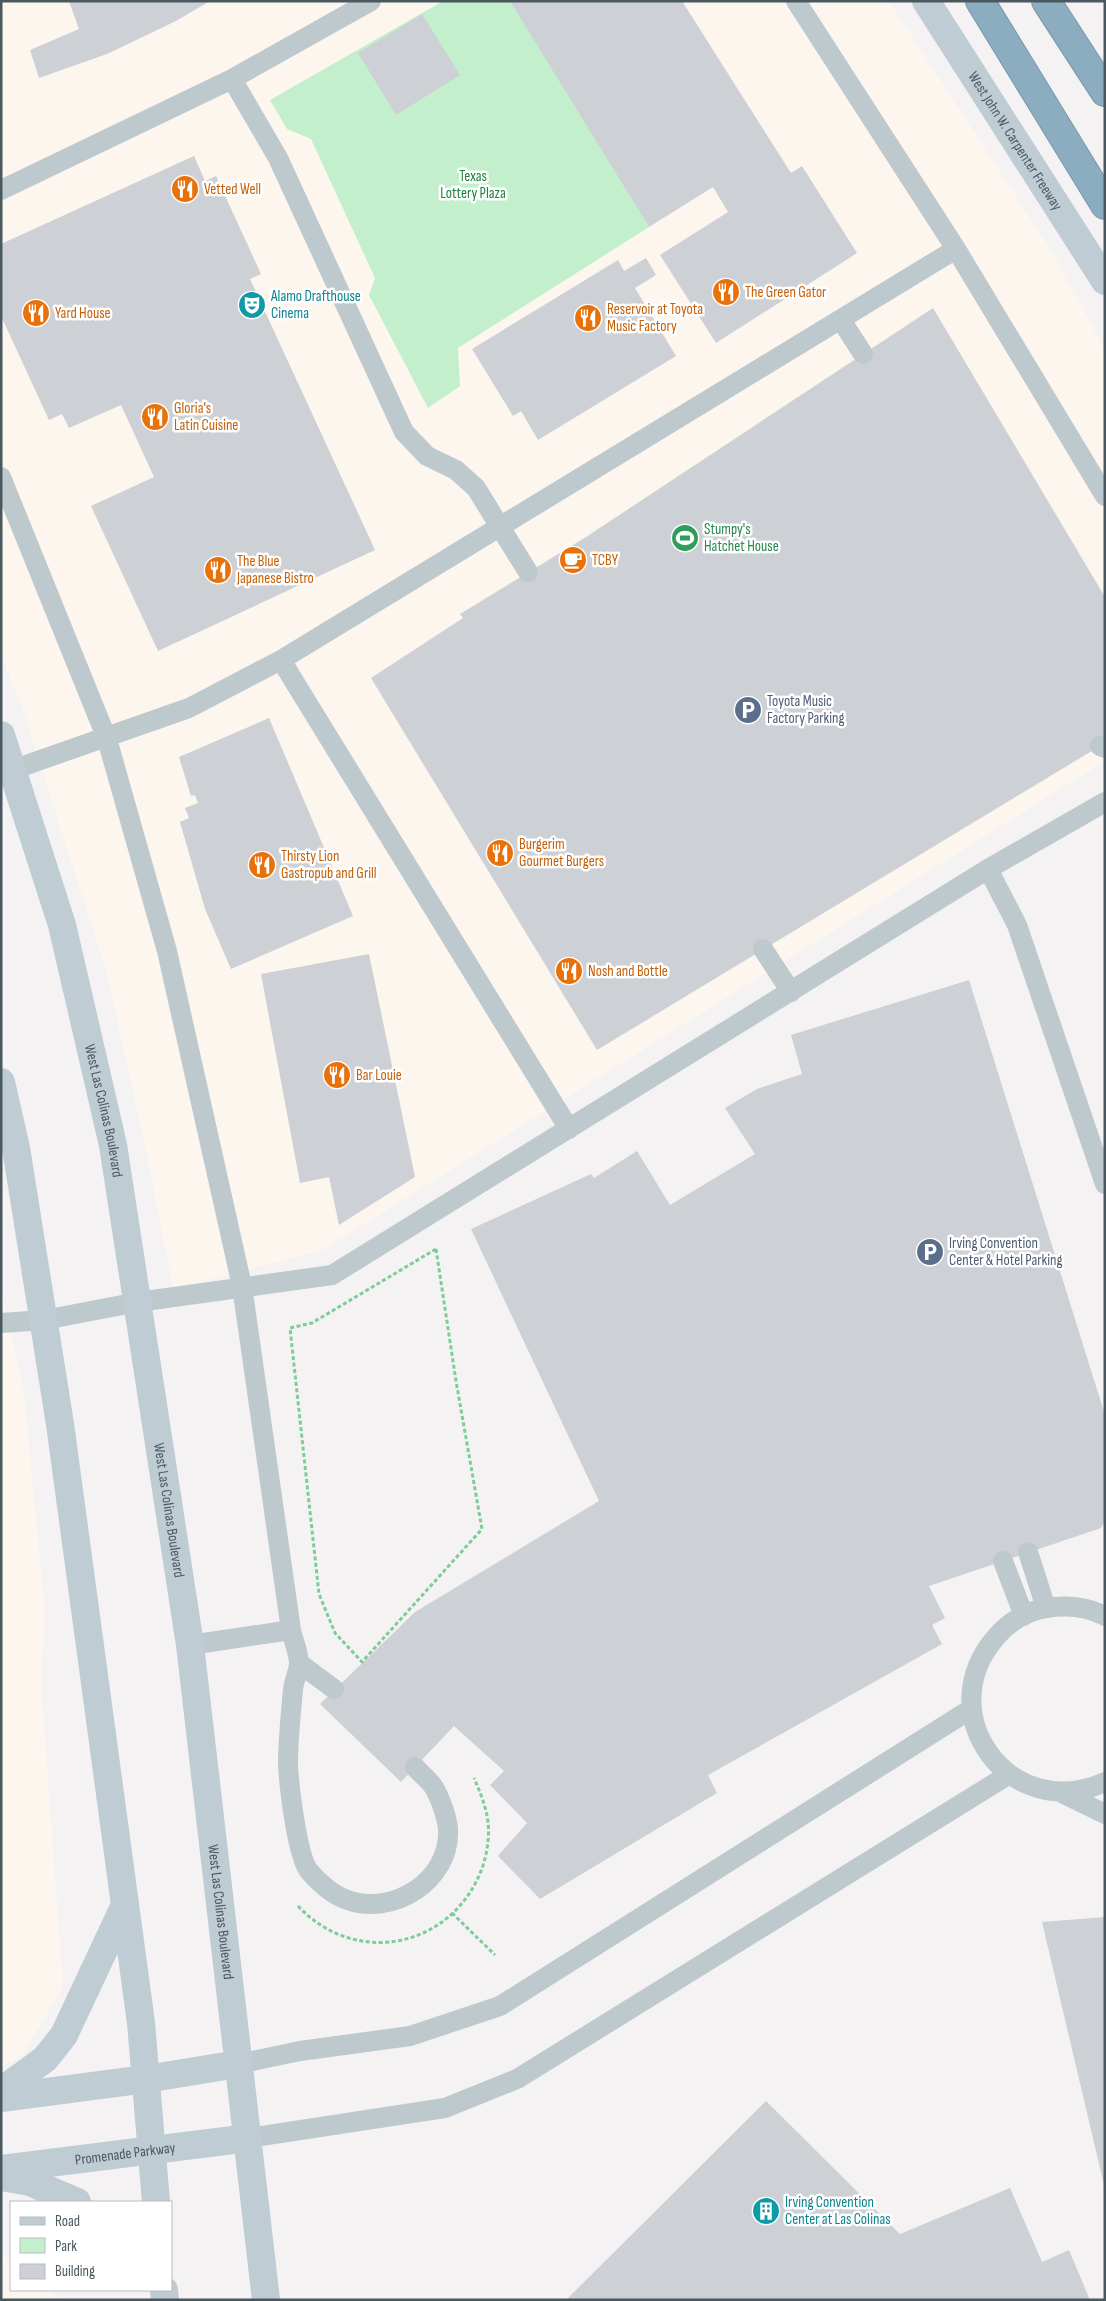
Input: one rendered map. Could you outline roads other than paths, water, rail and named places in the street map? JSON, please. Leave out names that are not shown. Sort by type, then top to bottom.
[{"type":"highway","points":[[980,1],[1105,205]]},
{"type":"highway","points":[[1046,1],[1105,92]]},
{"type":"main road","name":"West John W. Carpenter Freeway","points":[[926,1],[1105,281]]},
{"type":"main road","name":"West Las Colinas Boulevard","points":[[1,735],[7,771],[62,924],[113,1145],[190,1645],[238,2064],[249,2138],[266,2300]]},
{"type":"main road","points":[[1,1082],[16,1148],[44,1320],[125,1905],[146,2080],[156,2201]]},
{"type":"main road","points":[[1,2091],[45,2059],[64,2035],[125,1905]]},
{"type":"main road","points":[[1,2098],[146,2080],[238,2064]]},
{"type":"main road","name":"Promenade Parkway","points":[[1,2169],[249,2138]]},
{"type":"main road","points":[[1,2177],[30,2182],[75,2201]]},
{"type":"lane","points":[[1,190],[232,79],[371,1]]},
{"type":"lane","points":[[796,1],[956,249],[1105,496]]},
{"type":"lane","points":[[232,79],[278,158],[404,432],[427,456],[456,470],[476,488],[528,572]]},
{"type":"lane","points":[[7,771],[107,739],[189,708],[281,660],[956,249]]},
{"type":"lane","points":[[840,320],[863,354]]},
{"type":"lane","points":[[1,477],[107,739],[167,951],[242,1286],[291,1630],[299,1663],[293,1685],[288,1765],[298,1837],[302,1856],[309,1870],[343,1899],[377,1905],[398,1901],[416,1890],[432,1876],[442,1860],[448,1828],[433,1787],[415,1767]]},
{"type":"lane","points":[[281,660],[569,1129]]},
{"type":"lane","points":[[1,1323],[44,1320],[138,1302],[242,1286],[332,1275],[988,869],[1105,802]]},
{"type":"lane","points":[[988,869],[1017,925],[1105,1184]]},
{"type":"lane","points":[[763,949],[791,992]]},
{"type":"lane","points":[[1028,1552],[1046,1608]]},
{"type":"lane","points":[[1003,1561],[1024,1616]]},
{"type":"lane","points":[[1105,1616],[1096,1611],[1065,1606],[1034,1610],[1006,1626],[985,1649],[973,1677],[970,1709],[977,1734],[985,1749],[990,1757],[1008,1775],[1033,1788],[1062,1793],[1105,1814]]},
{"type":"lane","points":[[190,1645],[291,1630]]},
{"type":"lane","points":[[299,1663],[334,1690]]},
{"type":"lane","points":[[238,2064],[300,2051],[410,2036],[500,2006],[970,1709]]},
{"type":"lane","points":[[249,2138],[445,2108],[517,2079],[1008,1775]]},
{"type":"lane","points":[[1062,1793],[1090,1789],[1105,1782]]},
{"type":"place","name":"Vetted Well","points":[[185,189]]},
{"type":"place","name":"The Green Gator","points":[[726,292]]},
{"type":"place","name":"Alamo Drafthouse Cinema","points":[[252,305]]},
{"type":"place","name":"Yard House","points":[[36,313]]},
{"type":"place","name":"Reservoir at Toyota Music Factory","points":[[588,318]]},
{"type":"place","name":"Gloria's Latin Cuisine","points":[[155,417]]},
{"type":"place","name":"Stumpy's Hatchet House","points":[[685,538]]},
{"type":"place","name":"TCBY","points":[[573,560]]},
{"type":"place","name":"The Blue Japanese Bistro","points":[[218,570]]},
{"type":"place","name":"Toyota Music Factory Parking","points":[[748,710]]},
{"type":"place","name":"Burgerim Gourmet Burgers","points":[[500,853]]},
{"type":"place","name":"Thirsty Lion Gastropub and Grill","points":[[262,865]]},
{"type":"place","name":"Nosh and Bottle","points":[[569,971]]},
{"type":"place","name":"Bar Louie","points":[[337,1075]]},
{"type":"place","name":"Irving Convention Center & Hotel Parking","points":[[930,1252]]},
{"type":"place","name":"Irving Convention Center at Las Colinas","points":[[766,2211]]},
{"type":"park label","name":"Texas Lottery Plaza","points":[[473,184]]}]
